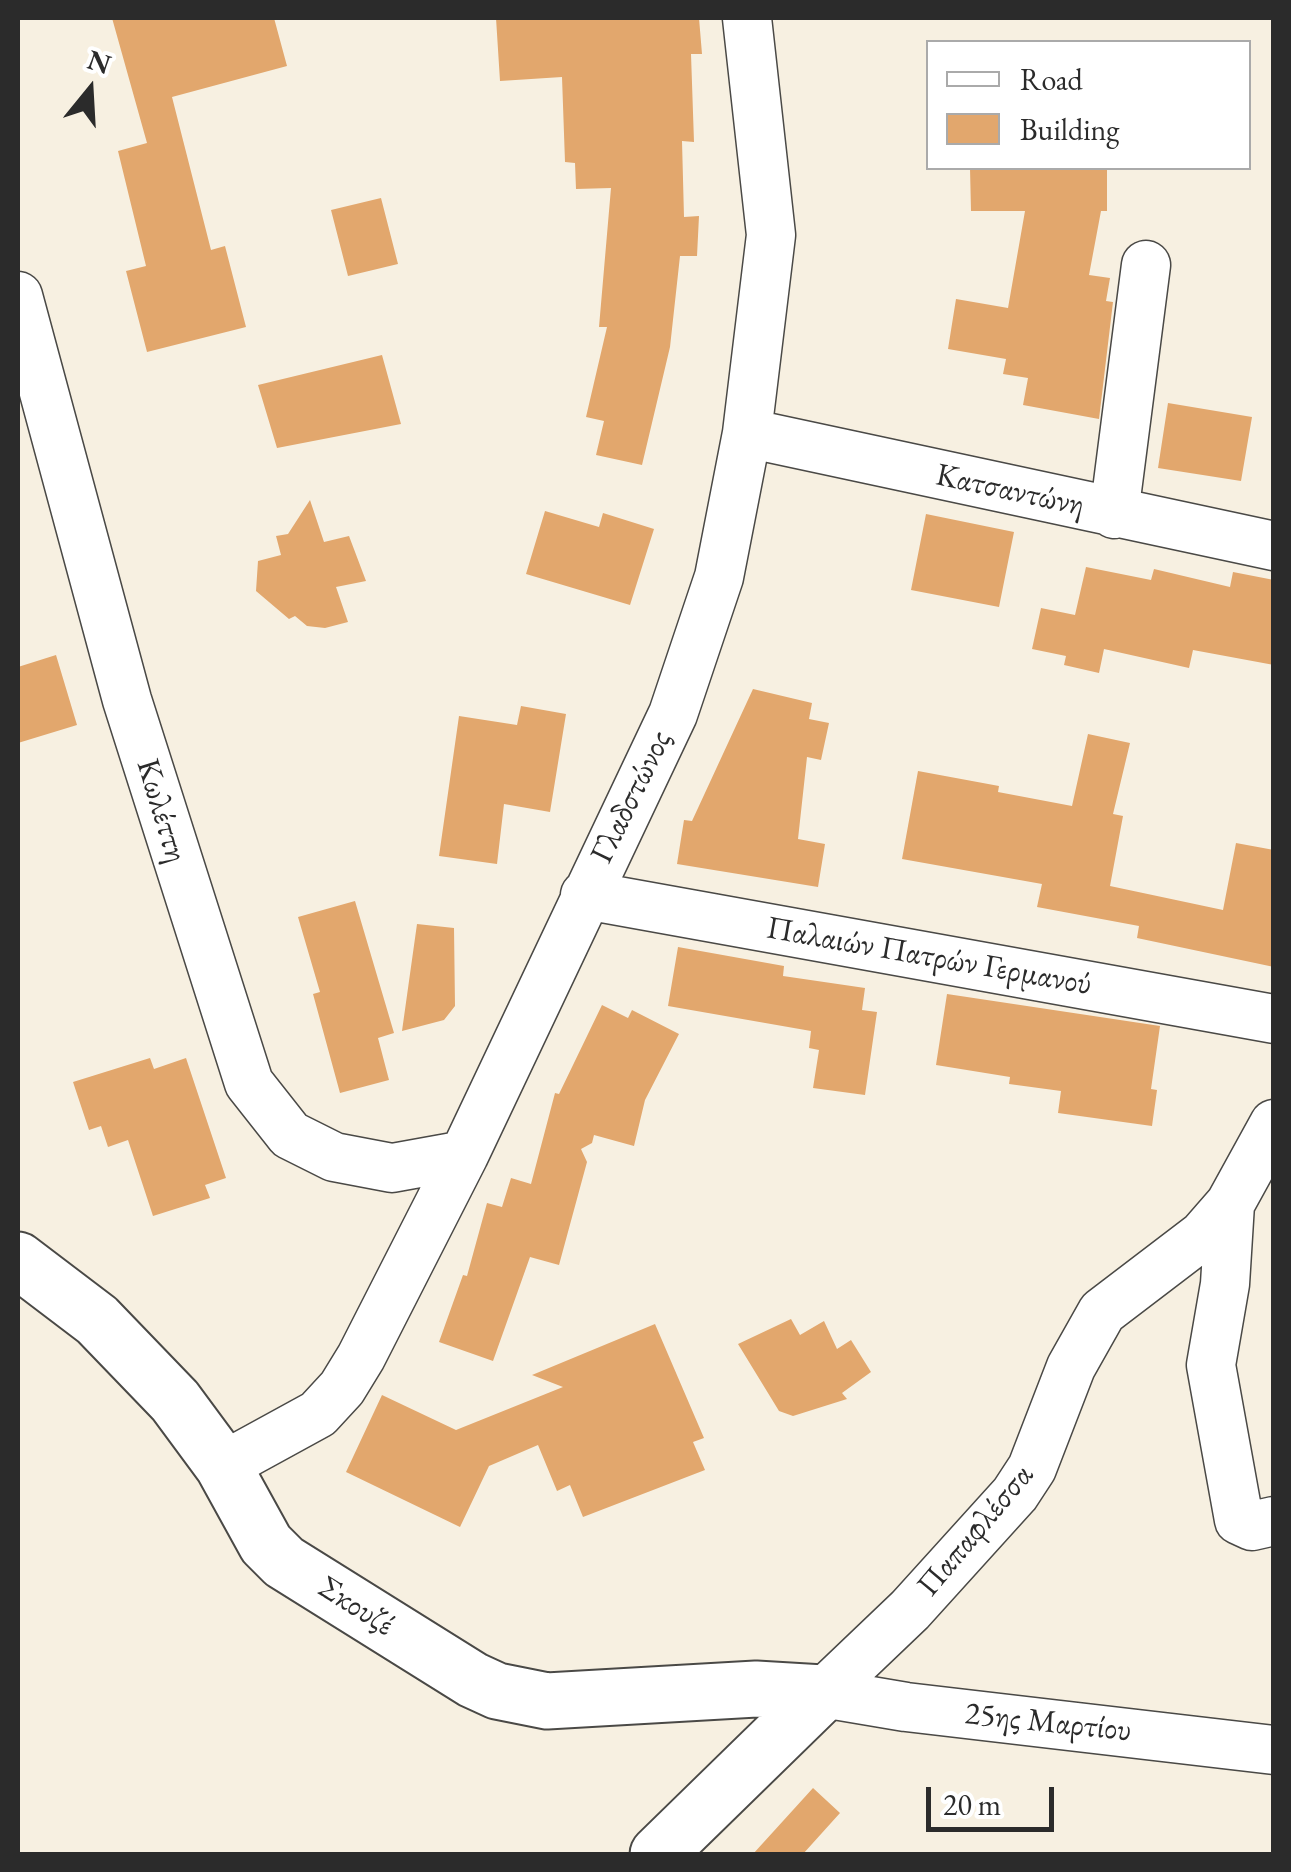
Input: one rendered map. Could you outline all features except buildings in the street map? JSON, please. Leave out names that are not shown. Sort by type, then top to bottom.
[{"type":"street","name":"Γλαδστώνος","points":[[223,1466],[293,1431],[342,1388],[464,1155],[672,714],[719,578],[746,434],[772,236],[747,18]]},
{"type":"street","points":[[1114,514],[1146,265]]},
{"type":"street","name":"Κωλέττη","points":[[18,296],[127,700],[249,1083],[290,1135],[334,1157],[392,1168],[464,1155]]},
{"type":"street","name":"Κατσαντώνη","points":[[746,434],[1274,546]]},
{"type":"street","name":"Παλαιών Πατρών Γερμανού","points":[[585,895],[1274,1019]]},
{"type":"street","name":"Παπαφλέσσα","points":[[658,1854],[910,1610],[1019,1488],[1038,1454],[1071,1367],[1102,1312],[1203,1235],[1230,1204],[1274,1124]]},
{"type":"street","points":[[1230,1204],[1225,1284],[1211,1365],[1239,1520],[1252,1526],[1274,1521]]},
{"type":"street","name":"Σκουζέ","points":[[18,1260],[125,1346],[176,1401],[223,1466],[266,1544],[284,1562],[497,1691],[547,1700],[756,1689],[823,1693]]},
{"type":"street","name":"25ης Μαρτίου","points":[[823,1693],[906,1708],[1274,1750]]}]
